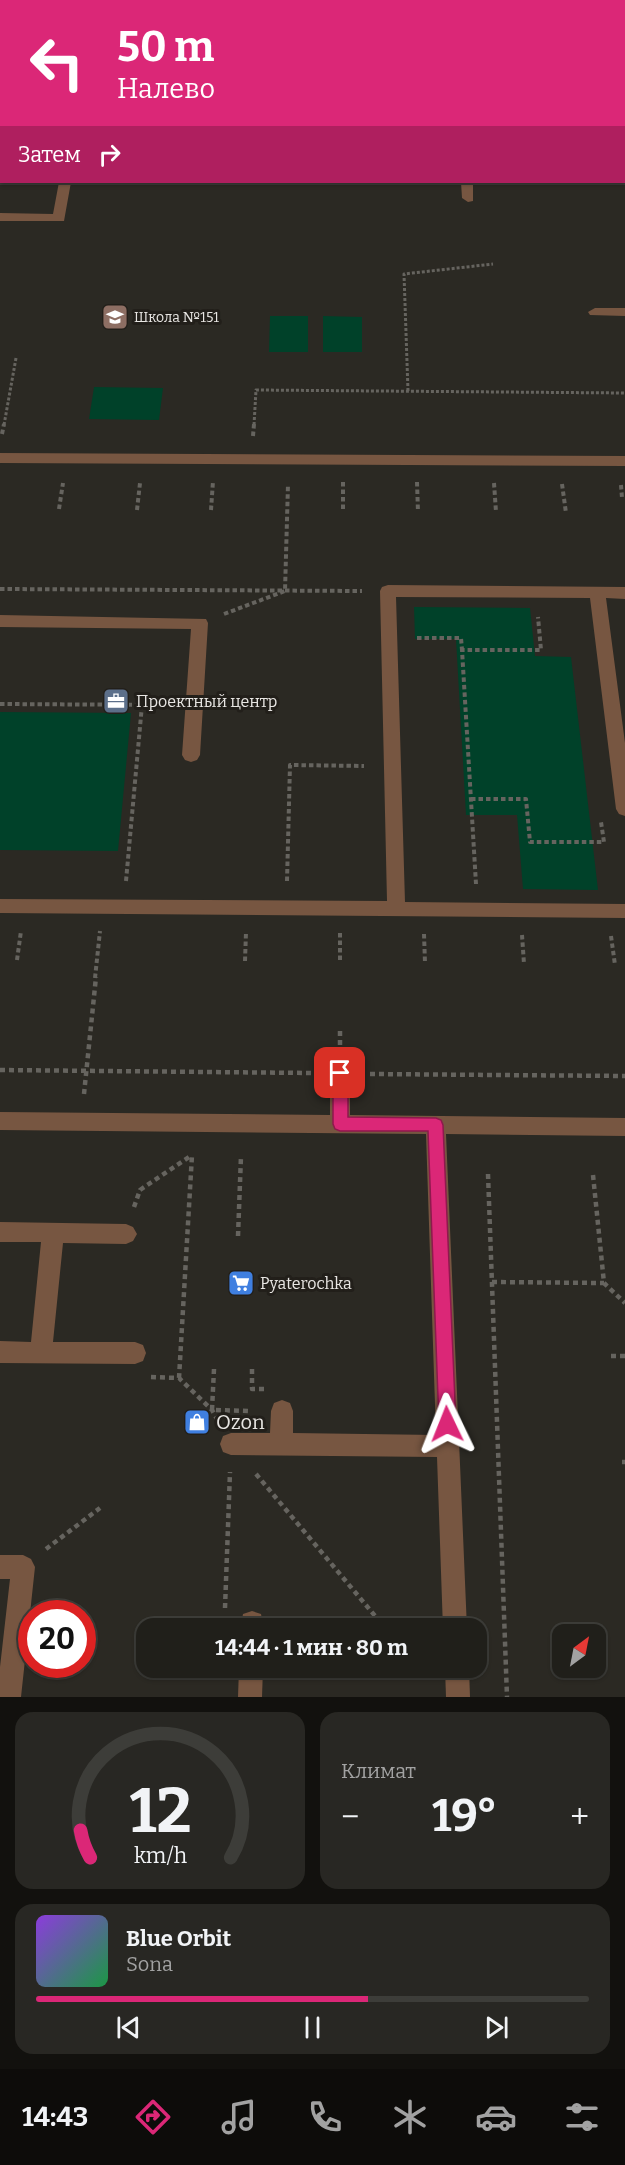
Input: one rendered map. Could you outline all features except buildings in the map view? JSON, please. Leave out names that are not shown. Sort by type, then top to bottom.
[{"type":"street","points":[[0,217],[59,218],[65,183]]},
{"type":"street","points":[[467,183],[468,198]]},
{"type":"street","points":[[595,312],[625,312]]},
{"type":"street","points":[[0,458],[625,461]]},
{"type":"street","points":[[396,909],[388,591],[625,593]]},
{"type":"street","points":[[597,593],[624,805]]},
{"type":"street","points":[[0,621],[200,623],[191,755]]},
{"type":"street","points":[[0,906],[625,911]]},
{"type":"street","points":[[340,1073],[340,1124]]},
{"type":"street","points":[[0,1121],[625,1126]]},
{"type":"street","points":[[436,1125],[455,1618]]},
{"type":"street","points":[[0,1232],[126,1234]]},
{"type":"street","points":[[41,1352],[53,1233]]},
{"type":"street","points":[[0,1352],[135,1353]]},
{"type":"street","points":[[281,1444],[282,1411]]},
{"type":"street","points":[[231,1444],[448,1446]]},
{"type":"street","points":[[0,1567],[23,1567],[9,1697]]},
{"type":"street","points":[[250,1697],[251,1678]]},
{"type":"street","points":[[457,1678],[458,1697]]},
{"type":"path","points":[[408,391],[404,274],[493,264]]},
{"type":"path","points":[[2,436],[16,358]]},
{"type":"path","points":[[254,436],[256,390],[625,393]]},
{"type":"path","points":[[285,591],[289,459]]},
{"type":"path","points":[[211,510],[214,473]]},
{"type":"path","points":[[343,474],[343,511]]},
{"type":"path","points":[[417,474],[418,512]]},
{"type":"path","points":[[493,475],[496,512]]},
{"type":"path","points":[[561,476],[566,513]]},
{"type":"path","points":[[60,509],[64,481]]},
{"type":"path","points":[[137,510],[140,482]]},
{"type":"path","points":[[621,487],[622,498]]},
{"type":"path","points":[[0,589],[388,591]]},
{"type":"path","points":[[200,623],[285,591]]},
{"type":"path","points":[[462,650],[541,650],[535,592]]},
{"type":"path","points":[[389,637],[461,638],[478,910]]},
{"type":"path","points":[[0,704],[116,703],[194,706]]},
{"type":"path","points":[[123,907],[142,705]]},
{"type":"path","points":[[286,908],[290,765],[392,766]]},
{"type":"path","points":[[471,799],[526,799],[530,842],[604,842],[599,800],[624,805]]},
{"type":"path","points":[[81,1121],[103,907]]},
{"type":"path","points":[[245,961],[246,929]]},
{"type":"path","points":[[17,960],[21,930]]},
{"type":"path","points":[[340,930],[340,962]]},
{"type":"path","points":[[424,931],[425,963]]},
{"type":"path","points":[[521,932],[524,964]]},
{"type":"path","points":[[611,932],[615,965]]},
{"type":"path","points":[[126,1234],[140,1190],[192,1155],[179,1378],[212,1410],[231,1444],[377,1618]]},
{"type":"path","points":[[238,1236],[241,1156]]},
{"type":"path","points":[[488,1174],[507,1697]]},
{"type":"path","points":[[593,1175],[604,1283],[625,1303]]},
{"type":"path","points":[[492,1282],[604,1283]]},
{"type":"path","points":[[611,1356],[625,1356]]},
{"type":"path","points":[[212,1410],[214,1369]]},
{"type":"path","points":[[252,1370],[252,1389]]},
{"type":"path","points":[[212,1410],[282,1411]]},
{"type":"path","points":[[225,1611],[231,1444]]},
{"type":"path","points":[[48,1549],[100,1508]]},
{"type":"green space","points":[[270,316],[308,316],[308,352],[269,352]]},
{"type":"green space","points":[[323,316],[362,317],[362,352],[323,352]]},
{"type":"green space","points":[[94,387],[163,388],[159,420],[89,419]]},
{"type":"green space","points":[[414,607],[530,608],[535,656],[571,657],[598,890],[523,889],[517,815],[466,815],[456,639],[415,639]]},
{"type":"green space","points":[[0,712],[131,713],[118,851],[0,850]]},
{"type":"place","name":"Школа №151","points":[[115,317]]},
{"type":"place","name":"Проектный центр","points":[[116,701]]},
{"type":"place","name":"Pyaterochka","points":[[241,1283]]},
{"type":"place","name":"Ozon","points":[[197,1422]]},
{"type":"route","points":[[340,1073],[340,1124],[436,1125],[447,1424]]}]
